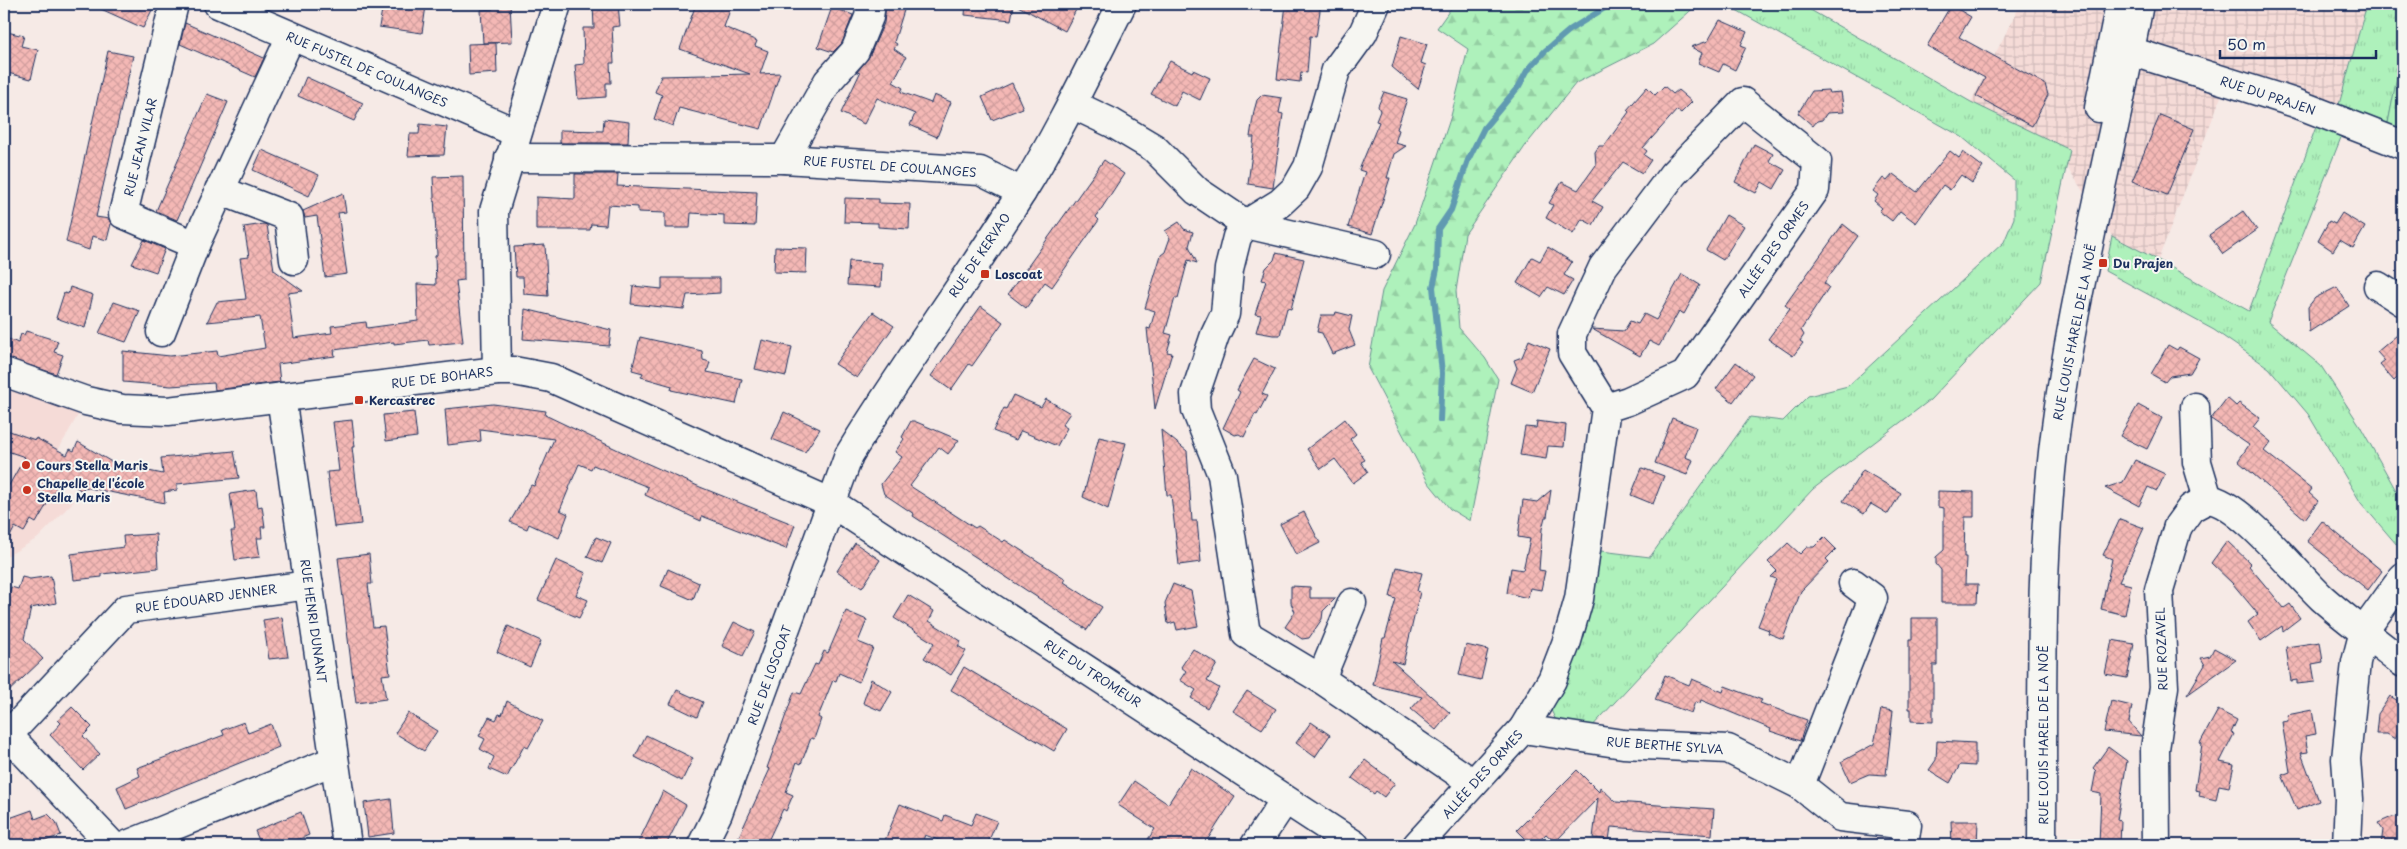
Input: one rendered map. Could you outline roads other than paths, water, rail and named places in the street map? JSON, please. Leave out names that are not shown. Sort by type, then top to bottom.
[{"type":"street","name":"RUE JEAN VILAR","points":[[174,4],[123,214],[195,245]]},
{"type":"street","name":"RUE FUSTEL DE COULANGES","points":[[218,4],[291,36],[513,145],[980,171],[1022,192]]},
{"type":"street","points":[[497,371],[494,211],[557,4]]},
{"type":"street","name":"RUE FUSTEL DE COULANGES","points":[[784,159],[828,81],[855,51],[869,16],[871,4]]},
{"type":"street","name":"RUE DE KERVAO","points":[[830,502],[853,447],[1022,192],[1072,104],[1122,4]]},
{"type":"street","points":[[1376,4],[1362,33],[1336,70],[1308,167],[1296,188],[1280,204],[1246,224],[1237,238],[1229,269],[1225,314],[1214,335],[1198,383],[1196,410],[1222,474],[1246,634],[1321,679],[1473,783]]},
{"type":"street","name":"RUE LOUIS HAREL DE LA NOË","points":[[2024,845],[2027,557],[2033,477],[2043,405],[2120,4]]},
{"type":"street","name":"RUE LOUIS HAREL DE LA NOË","points":[[2042,845],[2044,608],[2048,522],[2056,428],[2070,341],[2139,4]]},
{"type":"street","points":[[161,332],[219,190],[291,36]]},
{"type":"street","name":"RUE DU PRAJEN","points":[[2130,51],[2295,103],[2403,145]]},
{"type":"street","name":"ALLÉE DES ORMES","points":[[1417,845],[1523,729],[1552,680],[1567,641],[1579,599],[1606,408],[1572,353],[1572,334],[1603,267],[1673,174],[1743,102],[1817,161],[1815,190],[1685,375],[1628,401],[1606,408]]},
{"type":"street","points":[[1072,104],[1112,123],[1154,148],[1197,191],[1246,224],[1376,254]]},
{"type":"street","points":[[219,190],[289,218],[294,260]]},
{"type":"street","points":[[2378,286],[2403,302]]},
{"type":"street","name":"RUE DE BOHARS","points":[[4,372],[86,401],[122,409],[168,412],[497,371],[514,371],[551,378],[830,502]]},
{"type":"street","name":"RUE HENRI DUNANT","points":[[282,397],[310,585],[333,761],[347,845]]},
{"type":"street","points":[[2195,406],[2197,462],[2208,499],[2221,503],[2254,528],[2323,599],[2403,663]]},
{"type":"street","name":"RUE ROZAVEL","points":[[2156,845],[2155,749],[2164,687],[2160,590],[2178,526],[2191,508],[2208,499]]},
{"type":"street","name":"RUE DU TROMEUR","points":[[830,502],[1355,845]]},
{"type":"street","name":"RUE DE LOSCOAT","points":[[702,845],[718,813],[830,502]]},
{"type":"street","points":[[2347,845],[2349,799],[2346,758],[2350,702],[2356,662],[2364,631],[2403,577]]},
{"type":"street","points":[[1800,785],[1873,598],[1854,583]]},
{"type":"street","name":"RUE ÉDOUARD JENNER","points":[[6,733],[126,609],[310,585]]},
{"type":"street","points":[[1321,679],[1352,603]]},
{"type":"street","name":"RUE BERTHE SYLVA","points":[[1523,729],[1622,744],[1728,749],[1800,785],[1840,817],[1907,825],[1904,845]]},
{"type":"street","points":[[6,733],[112,845]]},
{"type":"street","points":[[127,845],[333,761]]},
{"type":"street","points":[[1255,845],[1285,800]]},
{"type":"waterway","points":[[1440,420],[1442,373],[1433,287],[1437,269],[1438,229],[1451,210],[1468,160],[1484,128],[1519,86],[1527,71],[1545,51],[1571,29],[1611,4]]},
{"type":"place","name":"Du Prajen","points":[[2103,263]]},
{"type":"place","name":"Loscoat","points":[[985,274]]},
{"type":"place","name":"Kercastrec","points":[[359,400]]},
{"type":"place","name":"Cours Stella Maris","points":[[26,465]]},
{"type":"place","name":"Chapelle de l'école Stella Maris","points":[[27,490]]}]
